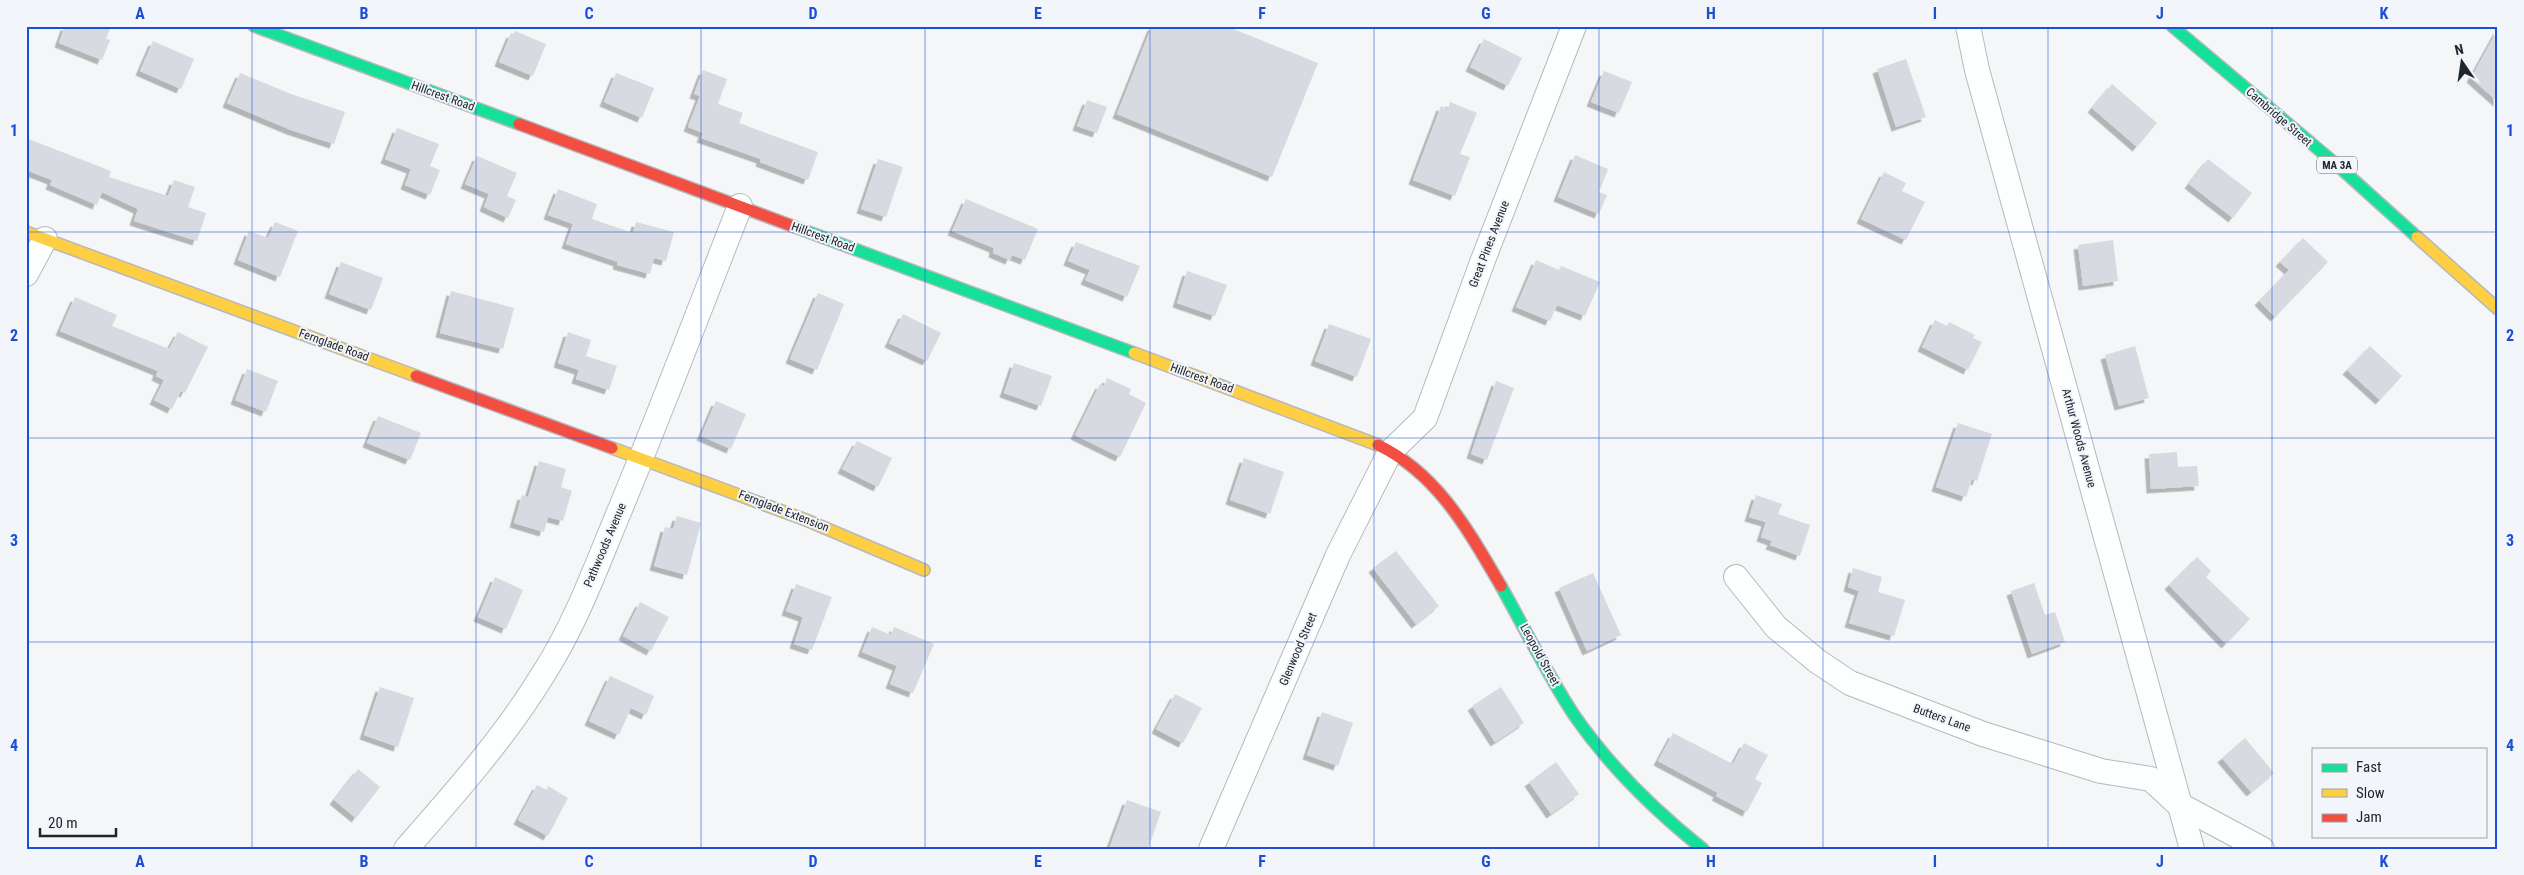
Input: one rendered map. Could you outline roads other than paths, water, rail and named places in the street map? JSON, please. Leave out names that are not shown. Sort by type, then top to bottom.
[{"type":"street","name":"Hillcrest Road","points":[[254,26],[1282,408],[1390,452]]},
{"type":"street","name":"Great Pines Avenue","points":[[1390,452],[1424,418],[1574,26]]},
{"type":"street","name":"Arthur Woods Avenue","points":[[1968,26],[1977,70],[2058,357],[2178,804],[2192,849]]},
{"type":"street","name":"Cambridge Street","points":[[2172,26],[2337,165],[2498,309]]},
{"type":"street","name":"Pathwoods Avenue","points":[[406,849],[467,778],[543,675],[576,616],[641,459],[740,206]]},
{"type":"street","name":"Fernglade Road","points":[[36,235],[641,459]]},
{"type":"street","points":[[26,274],[36,235]]},
{"type":"street","name":"Glenwood Street","points":[[1211,849],[1338,555],[1390,452]]},
{"type":"street","name":"Leopold Street","points":[[1390,452],[1418,469],[1451,508],[1493,569],[1560,691],[1605,755],[1672,826],[1703,849]]},
{"type":"street","name":"Fernglade Extension","points":[[641,459],[832,529],[924,570]]},
{"type":"street","name":"Butters Lane","points":[[1736,578],[1776,627],[1817,662],[1850,683],[1983,734],[2101,771],[2151,779],[2178,804],[2262,849]]}]
